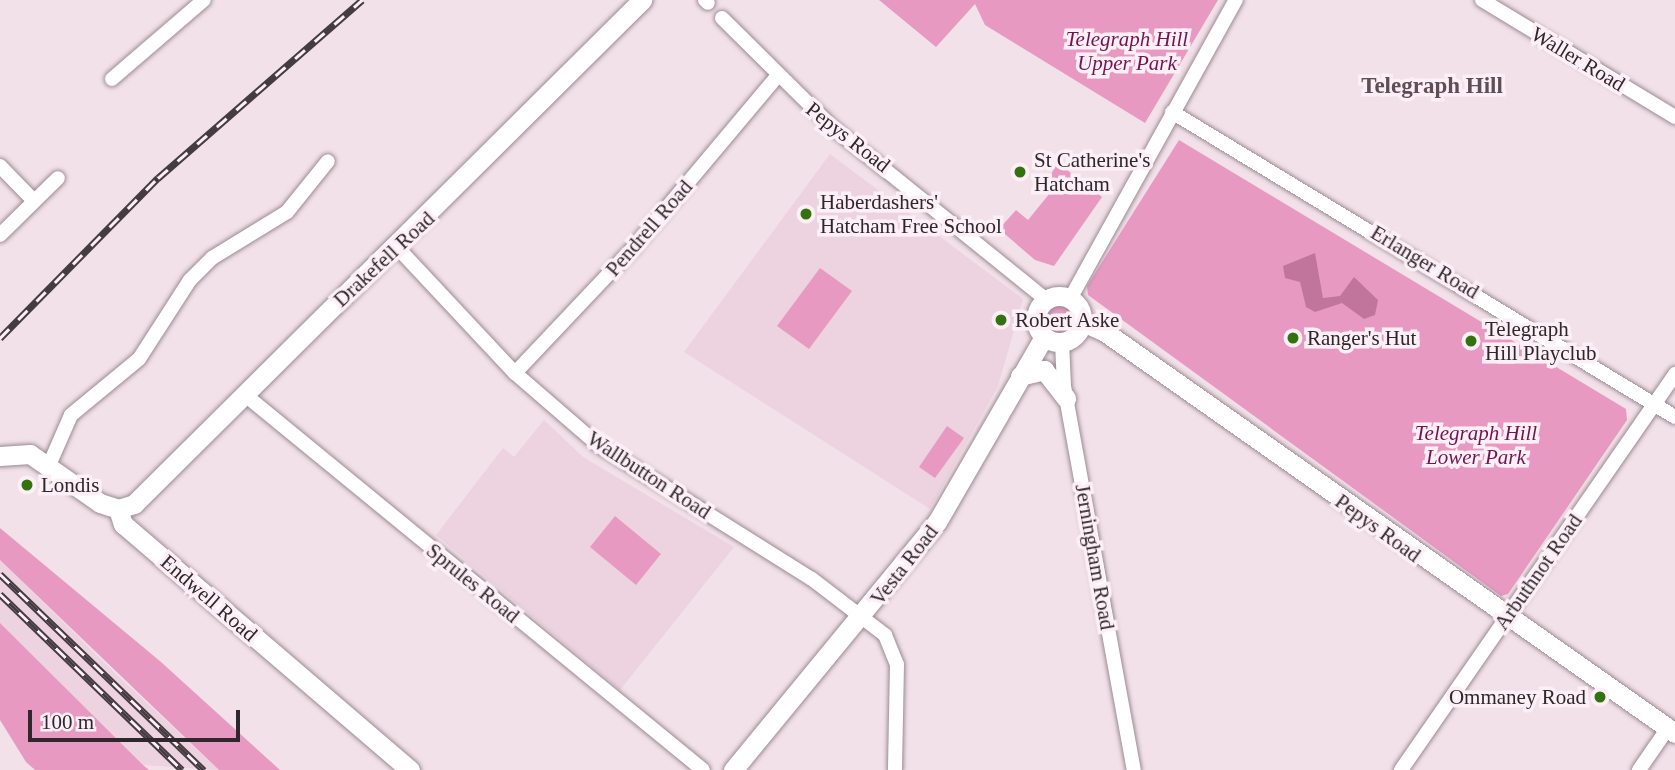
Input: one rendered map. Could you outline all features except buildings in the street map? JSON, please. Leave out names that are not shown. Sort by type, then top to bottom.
[{"type":"street","points":[[112,79],[204,0]]},
{"type":"street","name":"Drakefell Road","points":[[118,509],[134,504],[642,0]]},
{"type":"street","points":[[1070,299],[1082,273],[1237,0]]},
{"type":"street","name":"Waller Road","points":[[1482,0],[1675,117]]},
{"type":"street","name":"Pepys Road","points":[[722,18],[776,78],[1047,300]]},
{"type":"street","name":"Pendrell Road","points":[[515,373],[634,247],[776,78]]},
{"type":"street","name":"Erlanger Road","points":[[1172,112],[1675,417]]},
{"type":"street","points":[[50,463],[71,415],[139,359],[190,280],[212,258],[287,212],[328,161]]},
{"type":"street","points":[[0,166],[34,201]]},
{"type":"street","points":[[0,235],[58,178]]},
{"type":"street","name":"Wallbutton Road","points":[[396,246],[515,373],[598,445],[865,616],[896,656],[895,770]]},
{"type":"street","points":[[1070,299],[1083,323],[1053,340],[1036,315],[1047,300],[1070,299]]},
{"type":"street","name":"Pepys Road","points":[[1083,323],[1105,332],[1506,619],[1671,731]]},
{"type":"street","name":"Vesta Road","points":[[733,770],[865,616],[937,522],[1020,376],[1053,340]]},
{"type":"street","name":"Jerningham Road","points":[[1053,340],[1134,770]]},
{"type":"street","points":[[1020,376],[1044,370],[1066,398]]},
{"type":"street","name":"Arbuthnot Road","points":[[1401,770],[1675,374]]},
{"type":"street","name":"Sprules Road","points":[[244,394],[703,770]]},
{"type":"street","name":"Endwell Road","points":[[0,456],[30,454],[50,463],[100,503],[118,509],[123,524],[410,770]]},
{"type":"street","points":[[1639,770],[1671,731]]},
{"type":"shaded area","points":[[830,154],[1023,299],[998,386],[930,509],[684,352]]},
{"type":"shaded area","points":[[1315,253],[1323,298],[1340,296],[1354,277],[1378,300],[1375,315],[1364,319],[1342,303],[1315,312],[1306,307],[1300,282],[1285,278],[1283,266]]},
{"type":"shaded area","points":[[544,420],[583,457],[734,547],[620,690],[436,535],[503,448],[514,457]]},
{"type":"shaded area","points":[[0,560],[219,770],[143,765],[0,623]]},
{"type":"green space","name":"Telegraph Hill Upper Park","points":[[879,0],[1218,0],[1145,123],[985,25],[975,4],[936,47]]},
{"type":"green space","name":"Telegraph Hill Lower Park","points":[[1179,140],[1626,409],[1627,420],[1508,594],[1501,596],[1088,295],[1087,286]]},
{"type":"green space","points":[[1058,163],[1102,197],[1054,266],[1035,260],[999,229],[1016,210],[1028,220],[1054,188],[1047,180]]},
{"type":"green space","points":[[820,268],[852,291],[809,349],[777,326]]},
{"type":"green space","points":[[1060,305],[1071,309],[1075,320],[1071,331],[1060,335],[1049,331],[1045,320],[1049,309]]},
{"type":"green space","points":[[947,426],[964,438],[935,478],[919,467]]},
{"type":"green space","points":[[615,516],[661,554],[636,585],[590,547]]},
{"type":"green space","points":[[0,528],[161,662],[280,770],[219,770],[0,560]]},
{"type":"green space","points":[[0,623],[149,770],[35,770],[26,762],[0,720]]},
{"type":"railway","points":[[0,338],[158,178],[362,0]]},
{"type":"railway","points":[[0,574],[204,770]]},
{"type":"railway","points":[[0,594],[182,770]]},
{"type":"place","name":"St Catherine's Hatcham","points":[[1020,172]]},
{"type":"place","name":"Haberdashers' Hatcham Free School","points":[[806,214]]},
{"type":"place","name":"Robert Aske","points":[[1001,320]]},
{"type":"place","name":"Ranger's Hut","points":[[1293,338]]},
{"type":"place","name":"Telegraph Hill Playclub","points":[[1471,341]]},
{"type":"place","name":"Londis","points":[[27,485]]},
{"type":"place","name":"Ommaney Road","points":[[1600,697]]},
{"type":"district","name":"Telegraph Hill","points":[[1432,86]]}]
